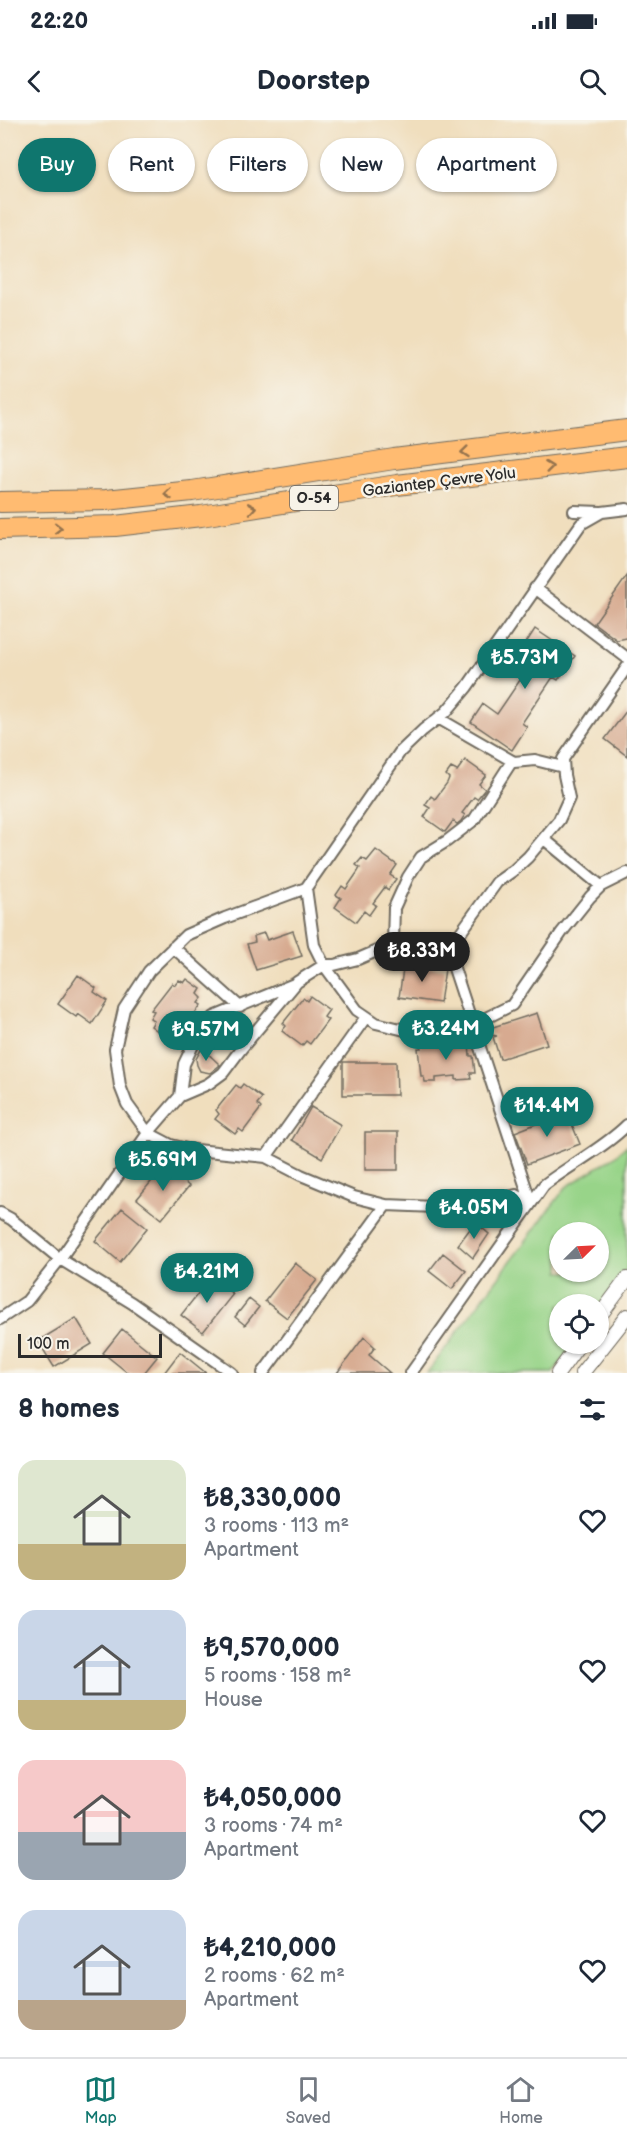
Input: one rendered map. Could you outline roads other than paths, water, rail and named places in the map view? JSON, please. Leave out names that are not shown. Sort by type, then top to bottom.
[{"type":"highway","name":"Gaziantep Çevre Yolu","points":[[0,502],[106,500],[192,491],[394,459],[627,430]]},
{"type":"highway","name":"Gaziantep Çevre Yolu","points":[[0,529],[126,525],[201,516],[397,485],[627,457]]},
{"type":"street","points":[[574,511],[602,512],[627,509]]},
{"type":"street","points":[[531,1203],[516,1195],[490,1202],[436,1207],[386,1205],[354,1197],[301,1175],[266,1157],[187,1149],[171,1144],[148,1133],[138,1121],[124,1095],[116,1067],[115,1049],[124,1009],[149,971],[186,935],[306,888],[400,752],[446,712],[467,687],[581,524],[602,512]]},
{"type":"street","points":[[535,588],[627,658]]},
{"type":"street","points":[[180,1096],[184,1064],[194,1043],[214,1017],[297,982],[324,965],[358,959],[393,942],[428,954],[448,950],[496,882],[514,870],[559,820],[569,798],[563,759],[627,666]]},
{"type":"street","points":[[438,718],[512,762],[535,760],[564,767]]},
{"type":"street","points":[[393,942],[394,908],[408,877],[421,857],[474,820],[512,762]]},
{"type":"street","points":[[544,839],[601,886]]},
{"type":"street","points":[[306,888],[314,945],[324,965],[357,1010],[376,1023],[421,1034],[462,1030],[512,1005],[562,932],[601,886],[627,873]]},
{"type":"street","points":[[173,947],[240,1007]]},
{"type":"street","points":[[448,950],[531,1203]]},
{"type":"street","points":[[0,1319],[27,1301],[60,1259],[148,1133],[180,1096],[208,1084],[223,1073],[297,982]]},
{"type":"street","points":[[266,1157],[366,1017]]},
{"type":"street","points":[[411,1373],[544,1185],[618,1134],[627,1125]]},
{"type":"street","points":[[263,1373],[386,1205]]},
{"type":"street","points":[[0,1213],[11,1219],[60,1259],[132,1303],[232,1373]]},
{"type":"street","points":[[609,1303],[627,1279]]},
{"type":"street","points":[[582,1373],[627,1316]]},
{"type":"street","points":[[558,1373],[572,1354]]}]
